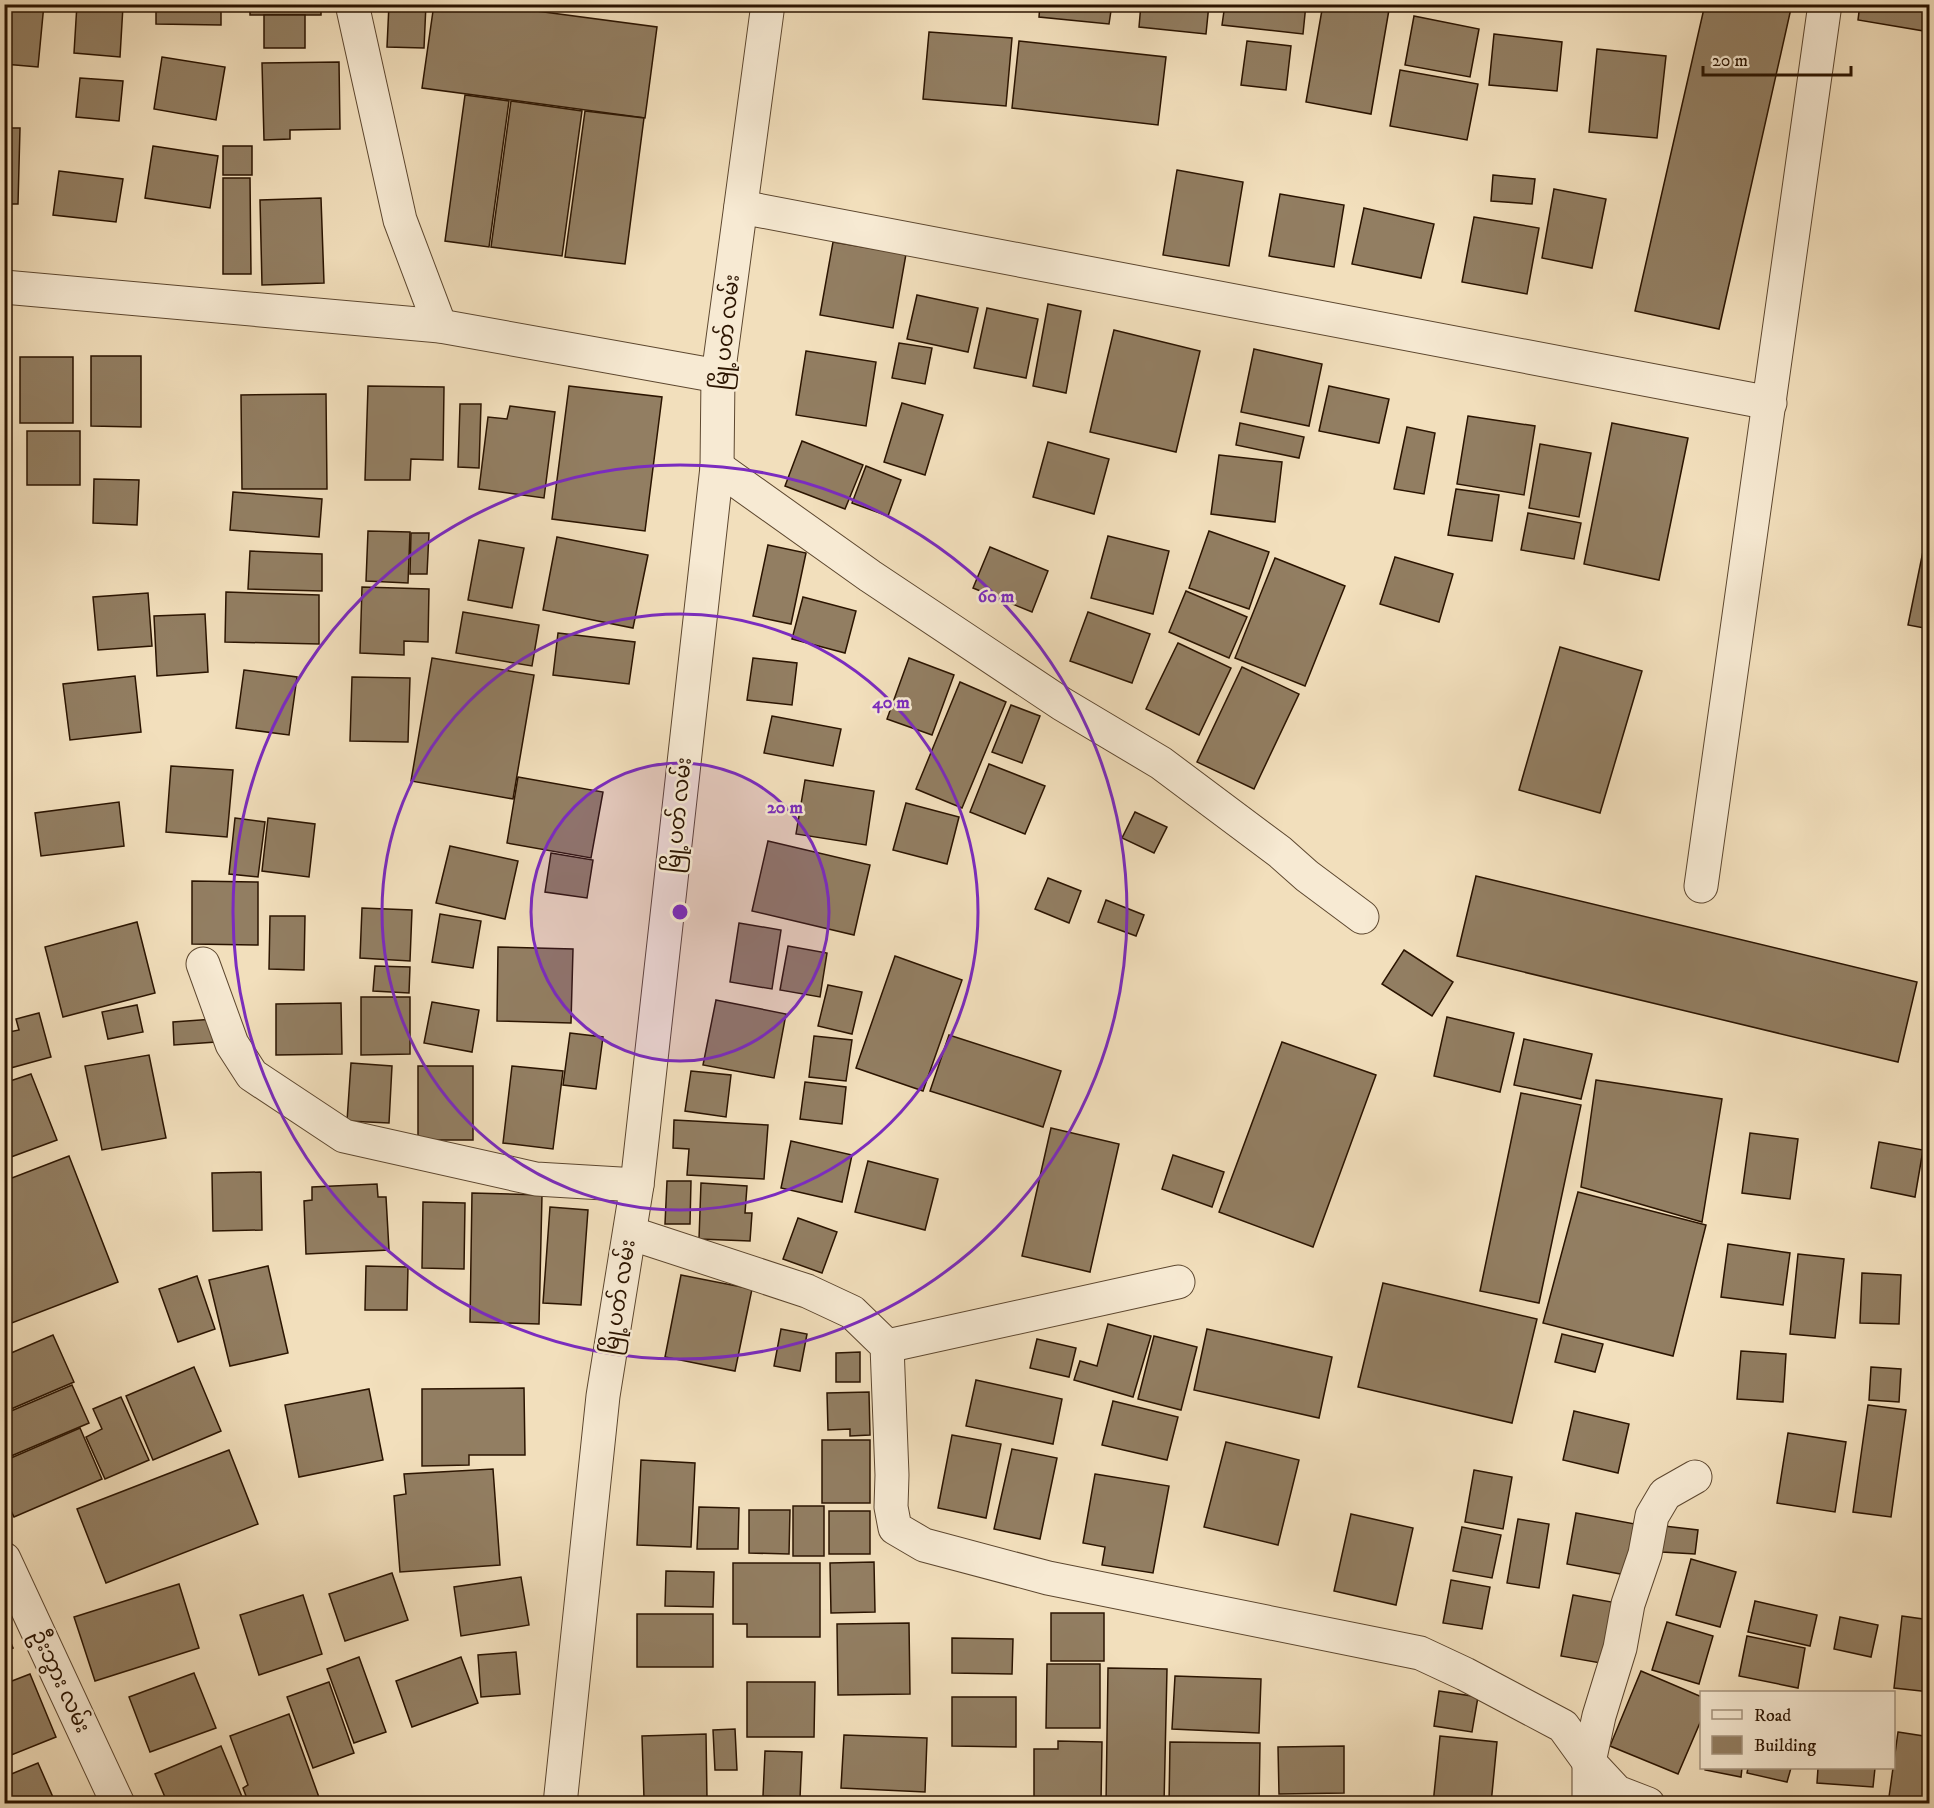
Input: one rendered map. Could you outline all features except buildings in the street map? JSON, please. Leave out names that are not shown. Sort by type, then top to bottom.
[{"type":"street","points":[[352,4],[400,220],[440,326]]},
{"type":"street","name":"မြို့ပတ် လမ်း","points":[[560,1803],[603,1396],[637,1185],[717,467],[718,376],[768,4]]},
{"type":"street","points":[[1701,886],[1825,4]]},
{"type":"street","points":[[741,207],[1770,403]]},
{"type":"street","points":[[4,287],[440,326],[718,376]]},
{"type":"street","points":[[717,467],[870,576],[1062,704],[1161,763],[1362,917]]},
{"type":"street","points":[[203,964],[232,1044],[252,1076],[344,1136],[536,1179],[637,1185]]},
{"type":"street","points":[[630,1233],[807,1291],[852,1312],[887,1346],[891,1507],[895,1528],[924,1545],[1048,1578],[1420,1653],[1563,1726],[1589,1762],[1617,1792],[1648,1803]]},
{"type":"street","points":[[887,1346],[1178,1282]]},
{"type":"street","points":[[1589,1803],[1589,1762],[1599,1716],[1620,1648],[1628,1604],[1645,1554],[1652,1516],[1665,1494],[1695,1477]]},
{"type":"street","name":"ဦးဘွား လမ်း","points":[[4,1559],[118,1803]]}]
